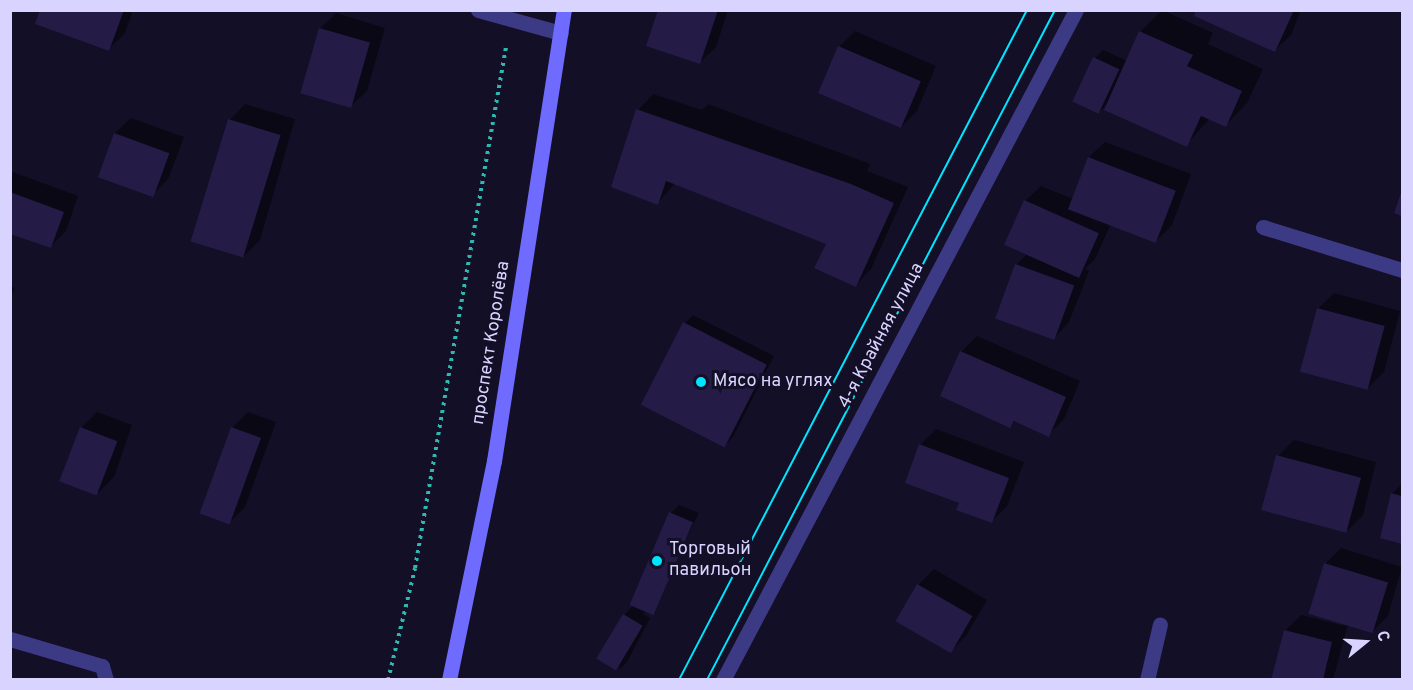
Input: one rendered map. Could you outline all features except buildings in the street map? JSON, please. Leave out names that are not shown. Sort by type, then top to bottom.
[{"type":"main road","name":"проспект Королёва","points":[[449,680],[494,461],[564,10]]},
{"type":"street","points":[[478,10],[561,33]]},
{"type":"street","name":"4-я Крайняя улица","points":[[723,680],[1076,10]]},
{"type":"street","points":[[1263,227],[1402,270]]},
{"type":"street","points":[[1147,680],[1160,624]]},
{"type":"street","points":[[10,639],[102,666],[106,680]]},
{"type":"path","points":[[388,680],[415,568],[511,20]]},
{"type":"tram line","points":[[679,680],[1027,10]]},
{"type":"tram line","points":[[707,680],[1055,10]]},
{"type":"place","name":"Мясо на углях","points":[[701,382]]},
{"type":"place","name":"Торговый павильон","points":[[657,561]]}]
